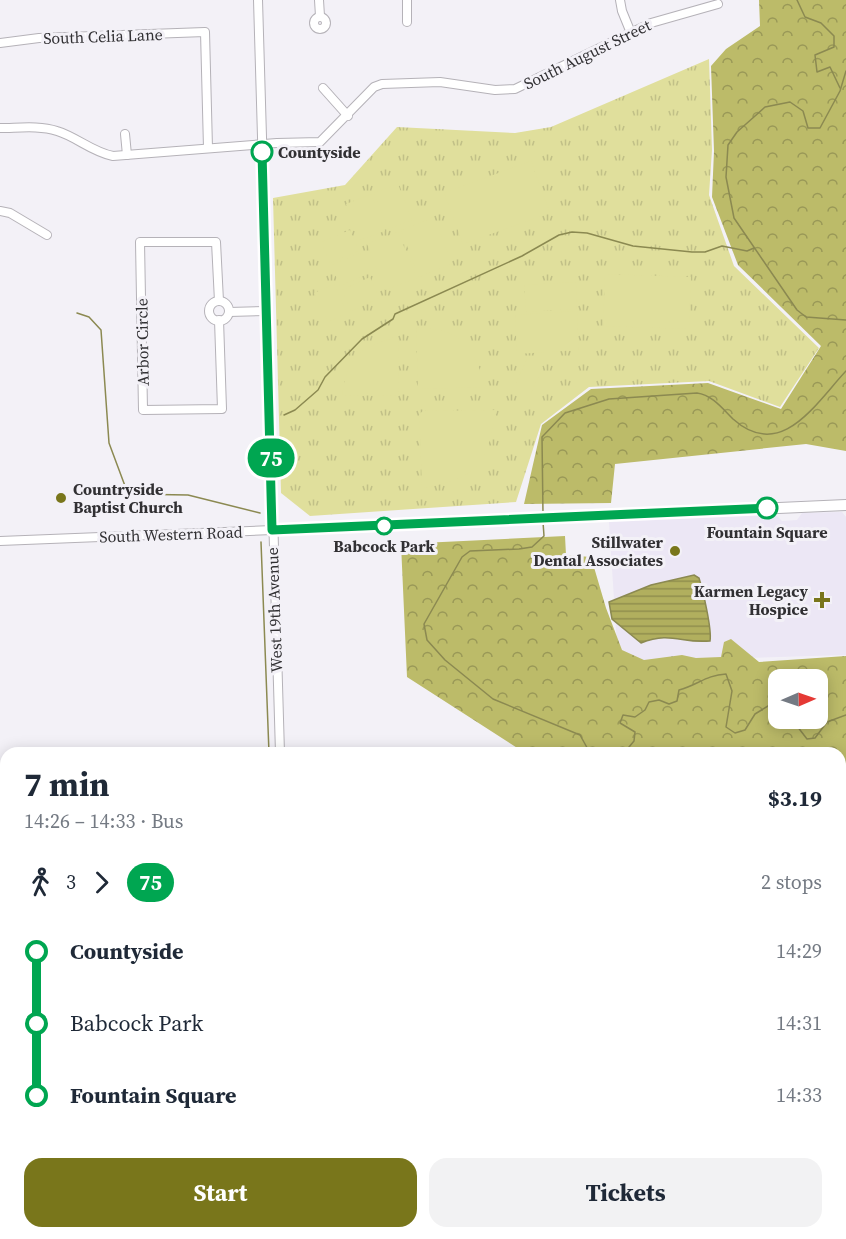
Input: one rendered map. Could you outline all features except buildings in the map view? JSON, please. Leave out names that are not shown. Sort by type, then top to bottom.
[{"type":"main road","name":"South Western Road","points":[[272,530],[846,505]]},
{"type":"street","name":"West 19th Avenue","points":[[258,0],[280,747]]},
{"type":"street","points":[[319,0],[320,16]]},
{"type":"street","points":[[407,0],[407,22]]},
{"type":"street","points":[[620,0],[631,33]]},
{"type":"street","name":"South August Street","points":[[0,128],[38,127],[57,131],[102,154],[127,155],[320,142],[374,87],[382,84],[440,82],[495,90],[515,89],[662,19],[718,4]]},
{"type":"street","name":"South Celia Lane","points":[[0,43],[39,38],[205,32],[208,148]]},
{"type":"street","points":[[323,88],[348,116]]},
{"type":"street","points":[[125,134],[127,155]]},
{"type":"street","points":[[0,211],[25,220],[47,235]]},
{"type":"street","name":"Arbor Circle","points":[[219,301],[216,242],[140,242],[143,410],[222,409],[219,320]]},
{"type":"street","points":[[219,301],[225,303],[229,312],[226,317],[219,320],[211,316],[209,310],[211,305],[219,301]]},
{"type":"street","points":[[229,312],[267,310]]},
{"type":"street","name":"South Western Road","points":[[0,541],[272,530]]},
{"type":"shaded area","name":"Fountain Square","points":[[842,512],[846,517],[846,655],[618,662],[609,521],[775,514],[782,521],[797,520],[802,513]]},
{"type":"shaded area","points":[[694,575],[699,578],[703,592],[710,641],[660,638],[641,643],[612,619],[609,602],[651,585]]},
{"type":"green space","points":[[759,0],[846,0],[846,451],[806,444],[615,464],[611,503],[524,504],[542,425],[591,389],[708,383],[781,409],[821,346],[738,265],[712,197],[714,151],[711,66],[726,49],[760,26]]},
{"type":"green space","name":"Babcock Park","points":[[709,59],[712,150],[709,195],[734,266],[819,348],[780,407],[709,381],[589,387],[541,424],[516,502],[310,516],[281,493],[273,198],[345,185],[397,127],[515,133],[551,127]]},
{"type":"green space","points":[[531,161],[550,213],[463,244],[444,193]]},
{"type":"green space","points":[[398,184],[412,220],[388,229],[374,193]]},
{"type":"green space","points":[[371,194],[385,231],[360,240],[346,204]]},
{"type":"green space","points":[[434,217],[452,264],[419,277],[401,230]]},
{"type":"green space","points":[[350,230],[359,251],[330,263],[321,242]]},
{"type":"green space","points":[[398,232],[417,278],[385,290],[367,244]]},
{"type":"green space","points":[[360,253],[369,273],[340,286],[331,265]]},
{"type":"green space","points":[[605,274],[691,277],[689,329],[603,326]]},
{"type":"green space","points":[[370,277],[379,298],[351,311],[342,290]]},
{"type":"green space","points":[[576,282],[577,309],[526,312],[524,285]]},
{"type":"green space","points":[[334,284],[347,313],[328,322],[314,293]]},
{"type":"green space","points":[[577,311],[579,350],[517,354],[515,315]]},
{"type":"green space","points":[[416,327],[446,332],[464,342],[475,359],[486,387],[418,389]]},
{"type":"green space","points":[[398,336],[399,395],[342,396],[348,370],[358,355],[374,345]]},
{"type":"green space","points":[[527,359],[543,367],[531,393],[515,385]]},
{"type":"green space","points":[[497,410],[488,445],[477,466],[468,474],[456,479],[422,488],[419,414],[423,411]]},
{"type":"green space","points":[[565,536],[566,555],[591,557],[606,608],[622,650],[644,660],[682,655],[696,658],[721,657],[724,642],[731,639],[759,662],[846,656],[846,747],[516,747],[407,677],[401,544]]},
{"type":"waterway","points":[[797,0],[805,17],[821,23],[834,36],[834,47],[815,55],[817,72],[830,67],[840,88]]},
{"type":"waterway","points":[[846,71],[840,91],[820,128],[808,128],[803,111],[790,102],[765,107],[737,132],[728,145],[726,177],[734,218],[797,310],[806,317],[846,320]]},
{"type":"waterway","points":[[284,415],[295,410],[318,390],[325,377],[362,339],[393,319],[395,314],[522,256],[559,235],[572,232],[587,233],[633,246],[692,252],[705,252],[722,246],[747,251],[754,248]]},
{"type":"waterway","points":[[77,313],[89,317],[101,330],[109,443],[128,494],[188,495],[260,513]]},
{"type":"waterway","points":[[543,514],[542,437],[565,413],[609,399],[697,393],[712,399],[750,431],[767,434],[782,431],[796,424],[846,371]]},
{"type":"waterway","points":[[543,522],[544,536],[532,547],[470,551],[462,557],[424,624],[427,640],[445,660],[493,699],[580,735],[587,747]]},
{"type":"waterway","points":[[261,542],[269,747]]},
{"type":"waterway","points":[[629,747],[634,741],[635,732],[620,723],[623,715],[635,717],[645,710],[649,702],[659,700],[669,704],[677,701],[679,690],[707,678],[726,674],[732,691],[726,727],[735,733],[745,730],[755,714],[768,706]]},
{"type":"waterway","points":[[828,722],[846,715]]},
{"type":"waterway","points":[[799,729],[807,739],[815,738],[822,729]]},
{"type":"bus line","name":"75","points":[[262,152],[272,530],[767,508]]},
{"type":"place","name":"Countyside","points":[[262,152]]},
{"type":"place","name":"Countryside Baptist Church","points":[[61,498]]},
{"type":"place","name":"Fountain Square","points":[[767,508]]},
{"type":"place","name":"Babcock Park","points":[[384,526]]},
{"type":"place","name":"Stillwater Dental Associates","points":[[675,551]]},
{"type":"place","name":"Karmen Legacy Hospice","points":[[822,600]]}]
